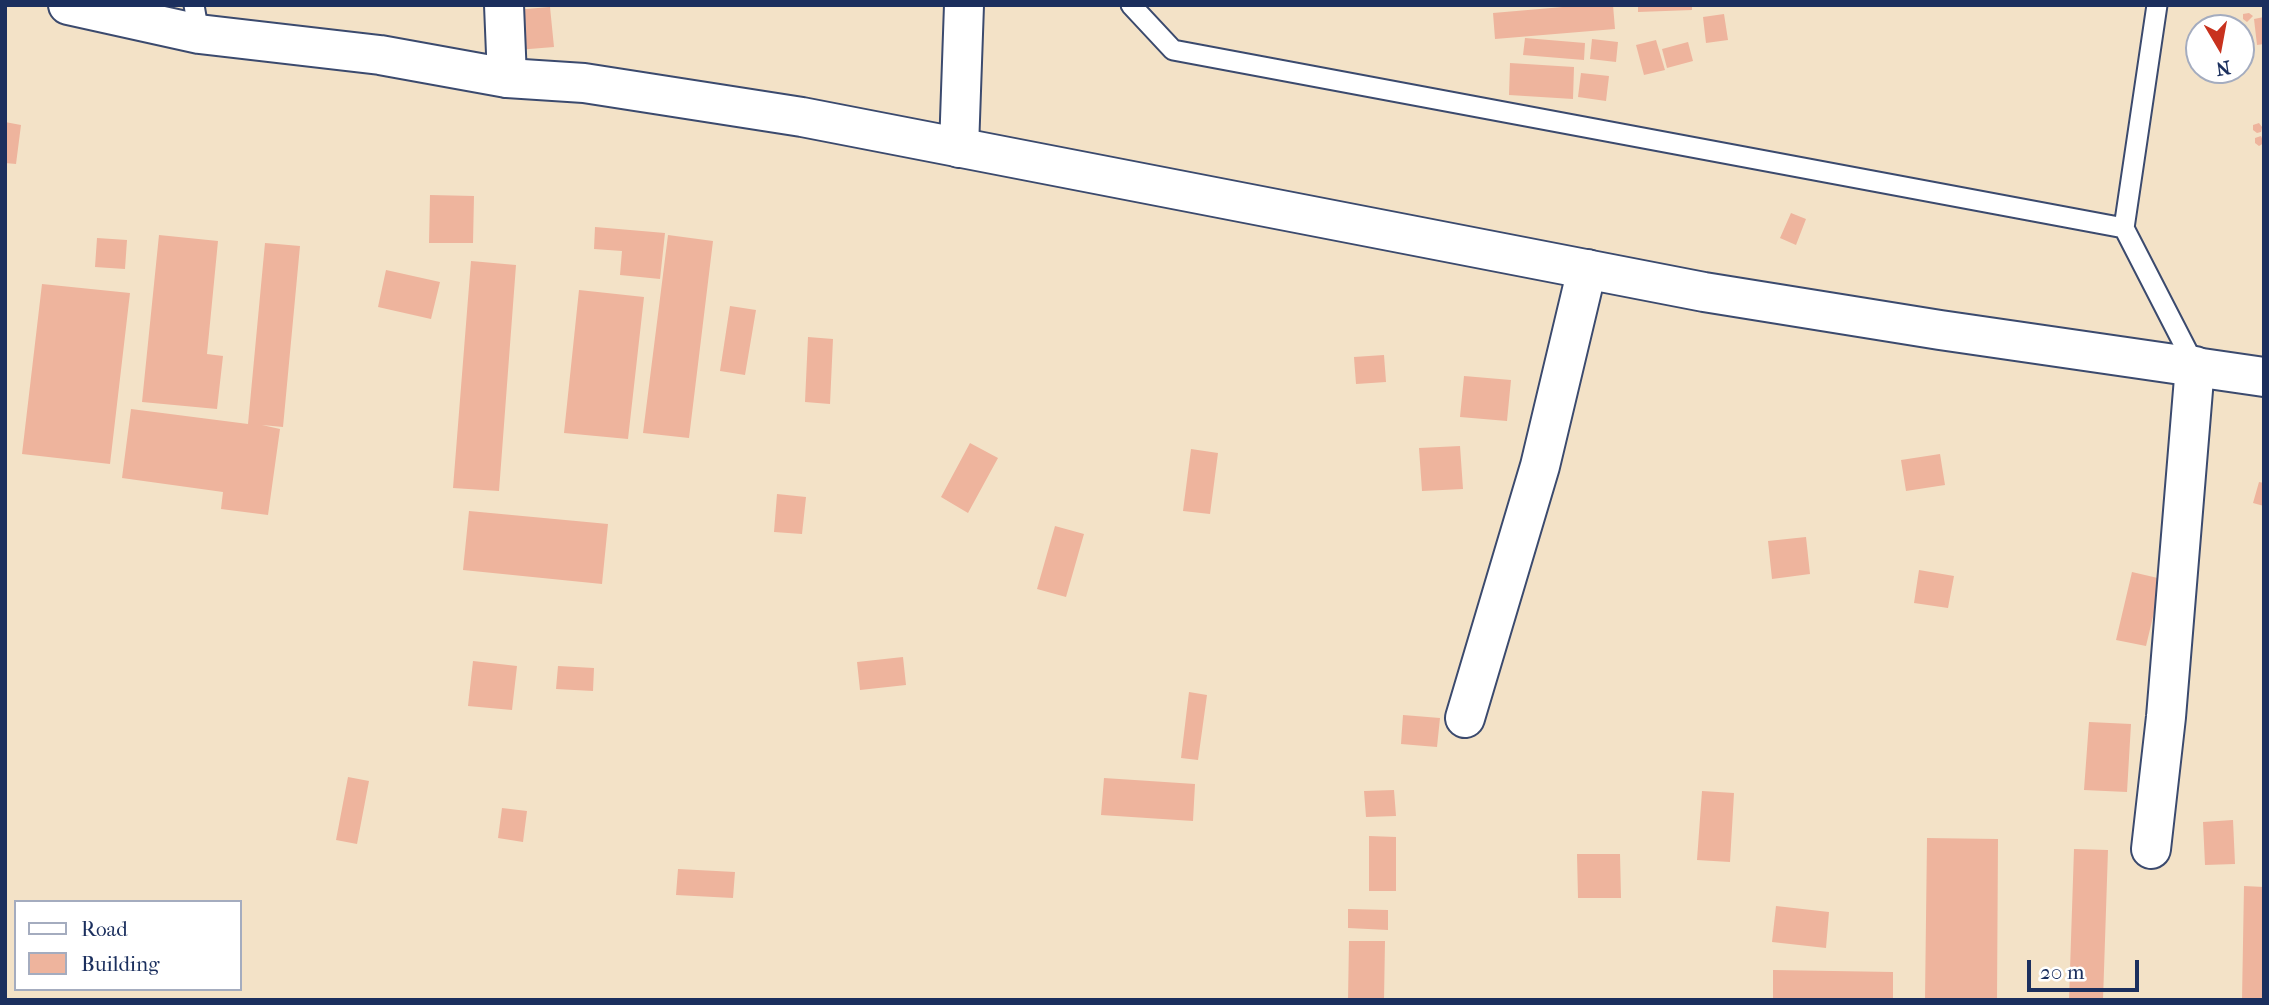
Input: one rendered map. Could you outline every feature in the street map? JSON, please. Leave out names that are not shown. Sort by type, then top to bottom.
[{"type":"main road","points":[[68,5],[197,20],[507,78],[584,83],[802,117],[1704,292],[1927,328],[2264,377]]},
{"type":"main road","points":[[504,5],[507,78]]},
{"type":"main road","points":[[959,148],[964,5]]},
{"type":"main road","points":[[1465,718],[1540,466],[1587,269]]},
{"type":"main road","points":[[2151,849],[2166,717],[2195,366]]},
{"type":"lane","points":[[1131,5],[1173,50],[2124,228]]},
{"type":"lane","points":[[2157,5],[2124,228],[2195,366]]},
{"type":"building","points":[[1613,5],[1615,29],[1495,39],[1493,13]]},
{"type":"building","points":[[1638,5],[1692,5],[1692,10],[1638,12]]},
{"type":"building","points":[[550,7],[554,47],[517,50],[514,10]]},
{"type":"building","points":[[1724,14],[1728,40],[1706,43],[1703,17]]},
{"type":"building","points":[[2264,17],[2264,44],[2257,45],[2255,19]]},
{"type":"building","points":[[1525,38],[1585,43],[1584,60],[1523,55]]},
{"type":"building","points":[[1592,39],[1618,42],[1616,62],[1590,59]]},
{"type":"building","points":[[1656,40],[1665,70],[1644,75],[1636,45]]},
{"type":"building","points":[[1688,42],[1693,61],[1667,68],[1662,49]]},
{"type":"building","points":[[1510,63],[1574,67],[1573,99],[1509,95]]},
{"type":"building","points":[[1581,73],[1609,76],[1606,101],[1578,97]]},
{"type":"building","points":[[5,122],[21,125],[16,164],[5,163]]},
{"type":"building","points":[[2259,123],[2261,132],[2257,133],[2253,130],[2253,125]]},
{"type":"building","points":[[2261,136],[2264,143],[2259,146],[2255,143],[2255,138]]},
{"type":"building","points":[[430,195],[474,196],[473,243],[429,243]]},
{"type":"building","points":[[1791,213],[1806,219],[1796,245],[1780,238]]},
{"type":"building","points":[[595,227],[665,233],[660,279],[620,275],[622,251],[594,249]]},
{"type":"building","points":[[159,235],[218,241],[207,354],[223,356],[217,409],[142,402]]},
{"type":"building","points":[[668,235],[713,241],[689,438],[643,433]]},
{"type":"building","points":[[97,238],[127,240],[125,269],[95,267]]},
{"type":"building","points":[[265,243],[300,246],[283,427],[262,425],[280,429],[268,515],[221,509],[223,492],[122,478],[131,409],[248,424]]},
{"type":"building","points":[[471,261],[516,265],[499,491],[453,488]]},
{"type":"building","points":[[386,270],[440,282],[431,319],[378,307]]},
{"type":"building","points":[[42,284],[130,293],[110,464],[22,454]]},
{"type":"building","points":[[579,290],[644,297],[628,439],[564,433]]},
{"type":"building","points":[[730,306],[756,310],[745,375],[720,371]]},
{"type":"building","points":[[808,337],[833,339],[830,404],[805,402]]},
{"type":"building","points":[[1384,355],[1386,382],[1356,384],[1354,357]]},
{"type":"building","points":[[1464,376],[1511,380],[1507,421],[1460,417]]},
{"type":"building","points":[[970,443],[998,458],[968,513],[941,497]]},
{"type":"building","points":[[1460,446],[1463,489],[1422,491],[1419,448]]},
{"type":"building","points":[[1191,449],[1218,453],[1210,514],[1183,511]]},
{"type":"building","points":[[1940,454],[1945,485],[1906,491],[1901,460]]},
{"type":"building","points":[[2259,482],[2264,483],[2264,506],[2253,503]]},
{"type":"building","points":[[777,494],[806,497],[802,534],[774,532]]},
{"type":"building","points":[[469,511],[608,524],[602,584],[463,570]]},
{"type":"building","points":[[1055,526],[1084,534],[1066,597],[1037,589]]},
{"type":"building","points":[[1806,537],[1810,574],[1772,579],[1768,541]]},
{"type":"building","points":[[1919,570],[1954,576],[1948,608],[1914,603]]},
{"type":"building","points":[[2132,572],[2162,579],[2146,646],[2116,640]]},
{"type":"building","points":[[903,657],[906,685],[860,690],[857,662]]},
{"type":"building","points":[[473,661],[517,666],[512,710],[468,706]]},
{"type":"building","points":[[558,666],[594,668],[593,691],[556,689]]},
{"type":"building","points":[[1189,692],[1207,695],[1198,760],[1181,758]]},
{"type":"building","points":[[1403,715],[1440,718],[1437,747],[1401,744]]},
{"type":"building","points":[[2089,722],[2131,724],[2127,792],[2084,790]]},
{"type":"building","points":[[348,777],[369,781],[357,844],[336,840]]},
{"type":"building","points":[[1104,778],[1195,784],[1193,821],[1101,815]]},
{"type":"building","points":[[1394,790],[1396,816],[1366,817],[1364,791]]},
{"type":"building","points":[[1702,791],[1734,793],[1730,862],[1697,860]]},
{"type":"building","points":[[502,808],[527,811],[523,842],[498,838]]},
{"type":"building","points":[[2233,820],[2235,864],[2205,865],[2203,822]]},
{"type":"building","points":[[1369,836],[1396,837],[1396,891],[1369,891]]},
{"type":"building","points":[[1927,838],[1998,839],[1997,1000],[1925,1000]]},
{"type":"building","points":[[2074,849],[2108,850],[2103,1000],[2069,1000]]},
{"type":"building","points":[[1577,854],[1620,854],[1621,898],[1578,898]]},
{"type":"building","points":[[678,869],[735,872],[733,898],[676,895]]},
{"type":"building","points":[[2244,886],[2264,887],[2264,1000],[2242,1000]]},
{"type":"building","points":[[1776,906],[1829,912],[1826,948],[1772,942]]},
{"type":"building","points":[[1348,909],[1388,910],[1388,930],[1348,928]]},
{"type":"building","points":[[1349,941],[1385,941],[1384,1000],[1348,1000]]},
{"type":"building","points":[[1773,970],[1893,972],[1893,1000],[1773,1000]]}]
